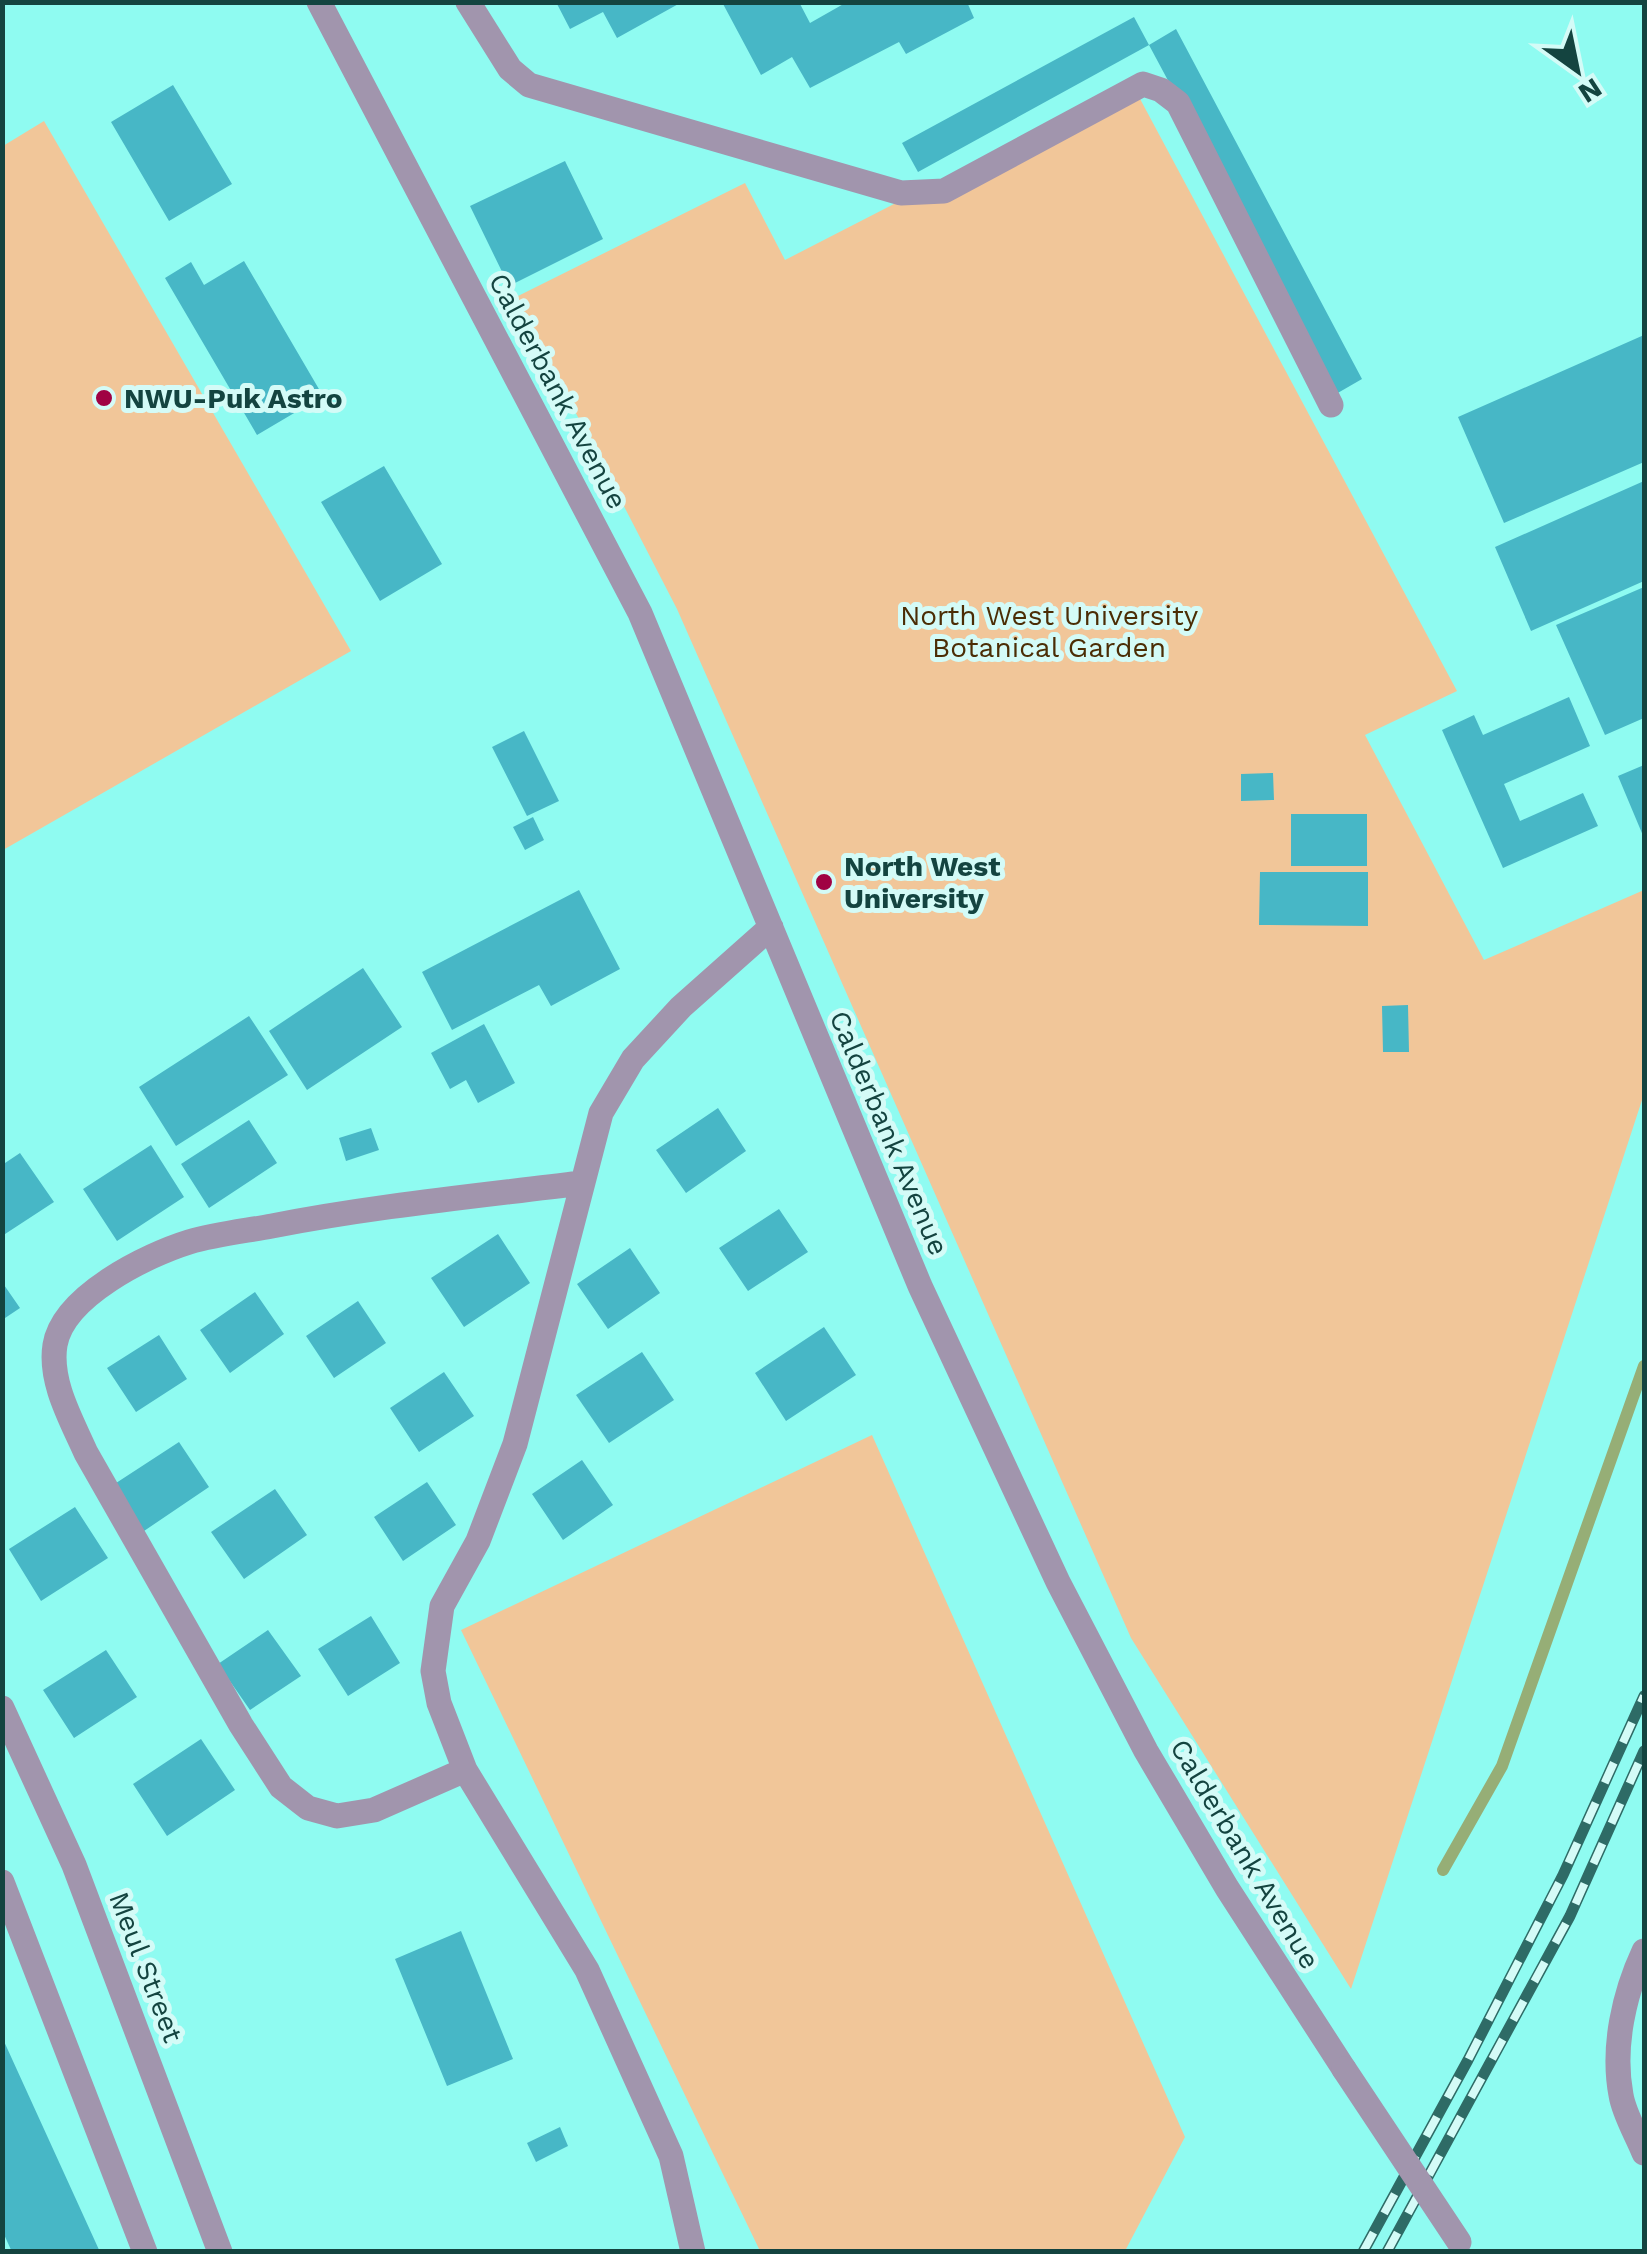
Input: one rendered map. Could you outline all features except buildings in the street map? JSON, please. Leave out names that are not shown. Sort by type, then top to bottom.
[{"type":"street","name":"Calderbank Avenue","points":[[320,2],[640,612],[920,1286],[1090,1646],[1227,1888],[1466,2252]]},
{"type":"street","points":[[468,2],[510,70],[529,85],[901,193],[944,191],[1143,84],[1162,90],[1178,103],[1331,405]]},
{"type":"street","points":[[693,2252],[671,2156],[587,1970],[466,1770],[438,1704],[433,1671],[435,1636],[442,1606],[484,1528],[515,1444],[600,1113],[633,1060],[680,1006],[771,926]]},
{"type":"street","points":[[466,1770],[374,1810],[337,1816],[308,1808],[281,1788],[86,1454],[56,1373],[55,1343],[70,1314],[106,1280],[188,1242],[314,1218],[581,1183]]},
{"type":"street","name":"Meul Street","points":[[2,1708],[74,1865],[220,2252]]},
{"type":"street","points":[[2,1882],[145,2252]]},
{"type":"street","points":[[1644,1951],[1622,2014],[1619,2059],[1621,2098],[1644,2153]]},
{"type":"green space","name":"North West University Botanical Garden","points":[[1131,82],[1457,691],[1365,735],[1484,960],[1644,890],[1644,1094],[1351,1989],[1131,1638],[677,609],[516,297],[745,183],[785,260]]},
{"type":"green space","name":"NWU-Puk Astro","points":[[44,121],[351,651],[3,850],[3,146]]},
{"type":"green space","points":[[872,1435],[1185,2137],[1125,2251],[760,2251],[461,1630]]},
{"type":"waterway","points":[[1443,1870],[1502,1766],[1644,1366]]},
{"type":"railway","points":[[1363,2252],[1563,1875],[1644,1696]]},
{"type":"railway","points":[[1387,2252],[1570,1916],[1644,1751]]},
{"type":"place","name":"NWU-Puk Astro","points":[[104,398]]},
{"type":"place","name":"North West University","points":[[824,882]]}]
